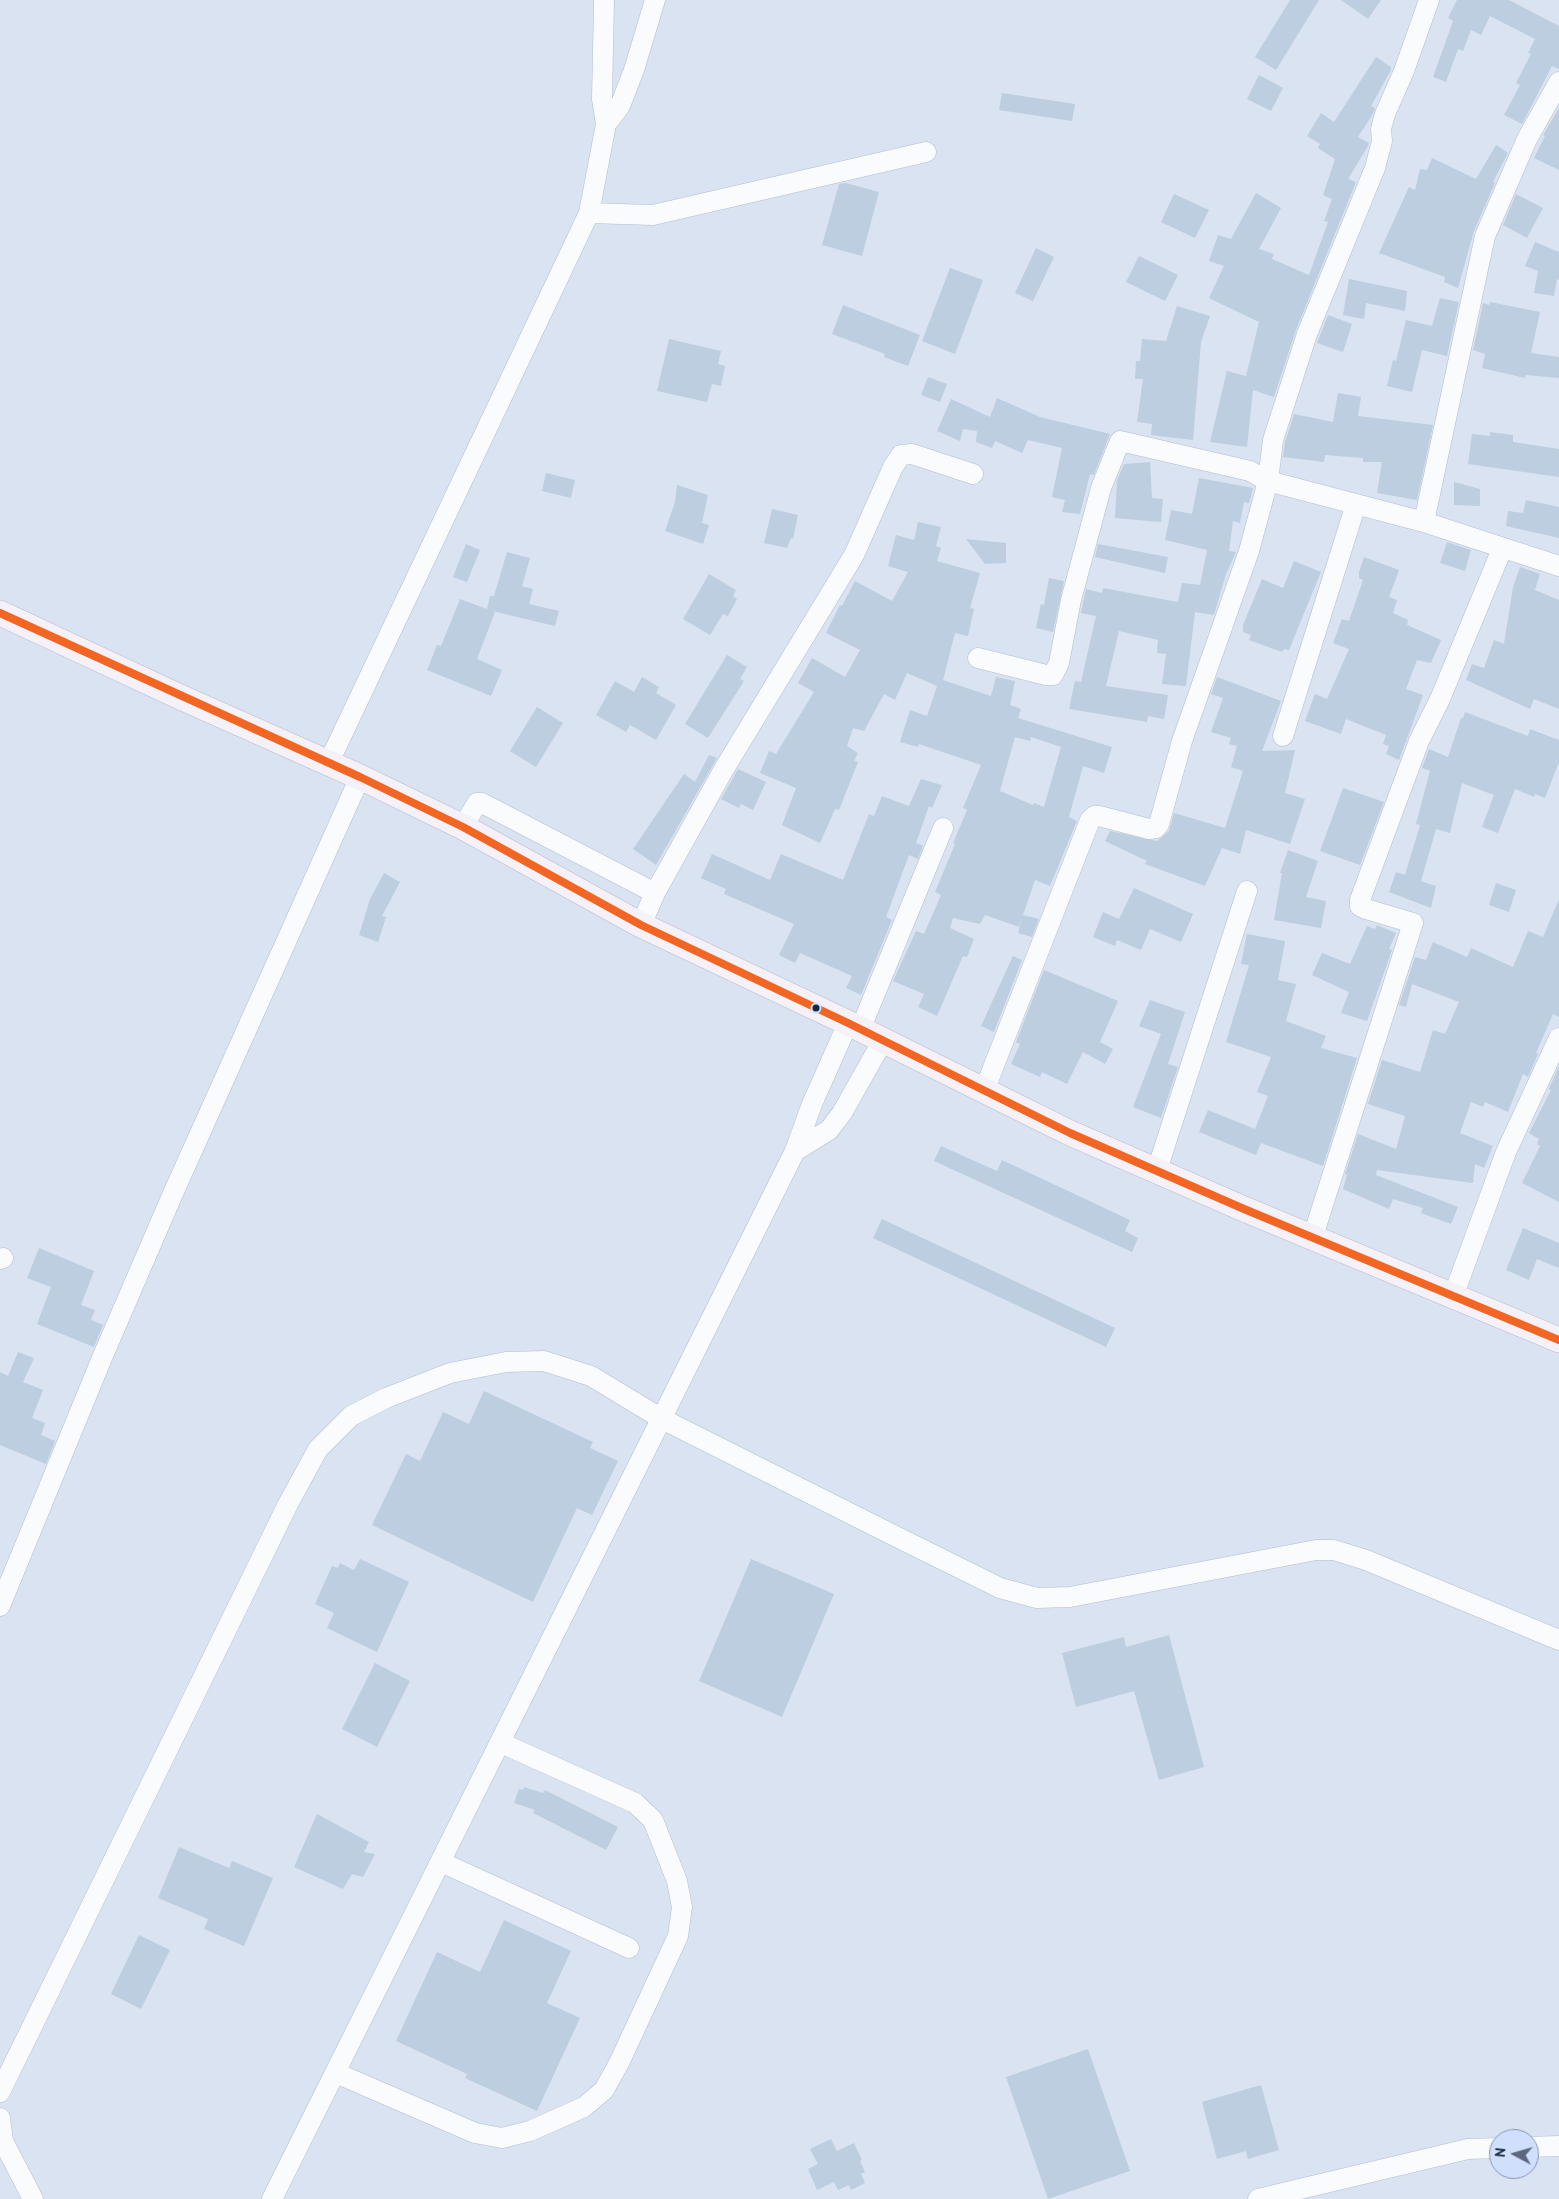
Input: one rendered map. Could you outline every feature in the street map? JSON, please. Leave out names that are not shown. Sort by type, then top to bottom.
[{"type":"main road","points":[[0,613],[178,696],[360,776],[463,827],[641,925],[1070,1133],[1373,1263],[1454,1294],[1559,1340]]},
{"type":"street","points":[[329,762],[589,213],[606,124],[602,99],[604,0]]},
{"type":"street","points":[[606,124],[620,106],[634,70],[655,0]]},
{"type":"street","points":[[984,1091],[1037,962],[1090,820],[1094,816],[1099,816],[1149,829],[1156,828],[1159,824],[1182,741],[1249,551],[1268,482],[1273,440],[1307,334],[1375,168],[1385,114],[1404,71],[1429,0]]},
{"type":"street","points":[[1424,522],[1486,236],[1527,139],[1559,82]]},
{"type":"street","points":[[589,213],[653,215],[926,152]]},
{"type":"street","points":[[978,658],[1046,675],[1053,675],[1059,663],[1071,600],[1101,488],[1120,441],[1250,471],[1268,482],[1424,522],[1502,549],[1559,566]]},
{"type":"street","points":[[641,925],[655,893],[764,701],[854,555],[893,467],[901,455],[912,454],[973,474]]},
{"type":"street","points":[[1282,736],[1356,504]]},
{"type":"street","points":[[1313,1236],[1413,923],[1366,909],[1360,906],[1360,900],[1419,741],[1440,699],[1502,549]]},
{"type":"street","points":[[0,1606],[167,1207],[360,776]]},
{"type":"street","points":[[463,827],[477,803],[482,803],[655,893]]},
{"type":"street","points":[[272,2199],[795,1151],[812,1104],[854,1027],[943,828]]},
{"type":"street","points":[[1157,1170],[1247,891]]},
{"type":"street","points":[[1454,1294],[1506,1152],[1559,1038]]},
{"type":"street","points":[[795,1151],[830,1130],[842,1113],[882,1042]]},
{"type":"street","points":[[0,2092],[288,1504],[318,1449],[351,1416],[386,1398],[450,1373],[506,1362],[544,1361],[591,1376],[662,1419],[1000,1588],[1037,1598],[1070,1597],[1316,1550],[1334,1550],[1366,1560],[1559,1640]]},
{"type":"street","points":[[336,2073],[475,2133],[502,2138],[530,2131],[584,2107],[604,2090],[619,2063],[678,1936],[682,1907],[677,1881],[653,1820],[635,1803],[500,1743]]},
{"type":"street","points":[[441,1862],[630,1948]]},
{"type":"street","points":[[0,2118],[2,2141],[33,2199]]},
{"type":"street","points":[[1539,2147],[1559,2146]]},
{"type":"street","points":[[1258,2199],[1468,2149],[1489,2148]]},
{"type":"building","points":[[1290,0],[1319,0],[1276,70],[1255,57]]},
{"type":"building","points":[[1341,0],[1381,0],[1368,19]]},
{"type":"building","points":[[1457,0],[1509,0],[1559,26],[1559,69],[1552,66],[1522,124],[1504,115],[1520,85],[1516,83],[1531,54],[1528,53],[1535,39],[1490,16],[1481,35],[1471,30],[1463,51],[1458,49],[1446,82],[1433,77],[1453,21],[1448,18]]},
{"type":"building","points":[[1376,57],[1391,67],[1391,70],[1371,106],[1375,108],[1373,114],[1358,137],[1369,143],[1348,179],[1356,182],[1296,330],[1274,397],[1253,390],[1247,447],[1210,442],[1227,371],[1246,376],[1259,322],[1209,298],[1224,266],[1209,261],[1218,235],[1231,239],[1256,193],[1281,208],[1259,249],[1274,254],[1272,259],[1309,275],[1328,222],[1324,221],[1332,199],[1323,195],[1335,159],[1318,148],[1320,144],[1307,136],[1321,113],[1334,122]]},
{"type":"building","points":[[1259,75],[1283,88],[1271,111],[1247,99]]},
{"type":"building","points":[[1002,93],[1075,104],[1072,121],[999,110]]},
{"type":"building","points":[[1559,108],[1559,170],[1534,158],[1545,136],[1543,135]]},
{"type":"building","points":[[1496,145],[1508,153],[1493,182],[1495,183],[1474,231],[1458,288],[1444,282],[1445,277],[1379,253],[1409,187],[1415,190],[1420,169],[1427,170],[1432,158],[1476,179]]},
{"type":"building","points":[[846,183],[879,192],[862,256],[822,245],[839,184]]},
{"type":"building","points":[[1174,194],[1209,210],[1195,238],[1161,222]]},
{"type":"building","points":[[1516,194],[1543,208],[1527,238],[1503,225]]},
{"type":"building","points":[[1535,242],[1559,252],[1559,280],[1557,279],[1554,296],[1534,293],[1538,271],[1525,266]]},
{"type":"building","points":[[1036,248],[1054,257],[1033,301],[1015,293]]},
{"type":"building","points":[[1139,256],[1178,275],[1165,301],[1126,282]]},
{"type":"building","points":[[950,268],[983,280],[955,354],[922,341]]},
{"type":"building","points":[[1349,279],[1407,291],[1405,311],[1366,303],[1364,319],[1343,315]]},
{"type":"building","points":[[1440,298],[1459,302],[1447,356],[1422,350],[1412,392],[1387,386],[1393,360],[1396,361],[1406,320],[1432,326]]},
{"type":"building","points":[[1490,302],[1540,312],[1531,353],[1559,357],[1559,378],[1526,375],[1525,378],[1482,368],[1485,354],[1473,350],[1483,303],[1489,305]]},
{"type":"building","points":[[843,305],[920,335],[908,366],[884,357],[885,354],[832,334]]},
{"type":"building","points":[[1177,306],[1210,316],[1201,342],[1193,440],[1151,435],[1152,424],[1137,422],[1143,379],[1135,379],[1136,361],[1140,361],[1142,339],[1166,341]]},
{"type":"building","points":[[1328,315],[1352,324],[1343,352],[1317,343]]},
{"type":"building","points":[[669,339],[721,351],[718,364],[725,366],[721,386],[712,384],[707,402],[657,391]]},
{"type":"building","points":[[928,377],[947,384],[940,402],[921,395]]},
{"type":"building","points":[[1338,393],[1361,397],[1358,416],[1433,425],[1417,500],[1377,493],[1382,462],[1363,462],[1363,458],[1325,455],[1324,462],[1283,457],[1285,442],[1294,414],[1333,422]]},
{"type":"building","points":[[997,398],[1040,417],[1110,434],[1094,475],[1090,474],[1080,514],[1062,512],[1065,500],[1052,497],[1062,448],[1028,440],[1022,453],[995,441],[992,448],[976,442],[977,431],[963,429],[960,441],[937,431],[951,399],[990,417]]},
{"type":"building","points":[[1490,432],[1513,435],[1513,442],[1559,449],[1559,477],[1468,464],[1472,434],[1490,436]]},
{"type":"building","points":[[1150,462],[1152,498],[1163,499],[1161,522],[1115,518],[1117,480],[1124,464]]},
{"type":"building","points":[[546,473],[575,480],[571,498],[542,491]]},
{"type":"building","points":[[1199,478],[1253,488],[1249,503],[1244,502],[1240,523],[1233,521],[1229,551],[1236,552],[1226,574],[1214,615],[1195,612],[1186,686],[1162,684],[1166,654],[1157,653],[1158,640],[1119,631],[1106,686],[1168,695],[1164,719],[1148,716],[1147,722],[1069,709],[1075,681],[1081,682],[1096,616],[1081,613],[1086,589],[1102,593],[1103,588],[1178,602],[1182,583],[1200,585],[1207,550],[1165,540],[1171,510],[1192,514]]},
{"type":"building","points":[[1454,482],[1480,489],[1480,506],[1454,505]]},
{"type":"building","points":[[677,485],[708,495],[702,523],[709,525],[703,544],[665,531],[675,502]]},
{"type":"building","points":[[1526,500],[1559,507],[1559,538],[1506,526],[1508,511],[1523,513]]},
{"type":"building","points":[[772,509],[798,515],[793,539],[791,538],[787,548],[764,543]]},
{"type":"building","points":[[918,522],[941,527],[936,546],[941,548],[937,561],[980,573],[970,608],[974,609],[968,636],[955,633],[943,680],[991,696],[996,677],[1015,681],[1010,705],[1021,709],[1018,718],[1112,747],[1104,773],[1083,766],[1069,817],[1077,821],[1050,886],[1035,880],[1023,915],[1039,919],[1032,937],[1018,933],[1022,918],[1019,927],[985,915],[980,924],[953,918],[950,928],[974,939],[967,957],[963,956],[937,1016],[918,1007],[924,994],[893,981],[916,931],[924,934],[941,895],[935,892],[955,844],[953,843],[967,810],[963,808],[981,765],[919,744],[918,747],[900,742],[910,710],[927,716],[937,686],[907,673],[895,700],[884,694],[864,731],[853,728],[847,746],[858,753],[854,761],[858,762],[839,810],[835,809],[820,843],[782,825],[796,788],[760,773],[769,751],[776,754],[814,692],[798,683],[812,658],[845,677],[860,650],[826,633],[855,581],[892,601],[908,572],[888,566],[896,535],[914,540]],"holes":[[[1015,737],[1030,741],[1031,737],[1061,747],[1044,807],[1034,803],[1033,805],[1000,791]]]},
{"type":"building","points":[[966,539],[1006,543],[1006,563],[985,564]]},
{"type":"building","points":[[1447,542],[1471,550],[1465,571],[1440,563]]},
{"type":"building","points":[[466,544],[480,550],[467,582],[453,577]]},
{"type":"building","points":[[1098,544],[1168,557],[1165,573],[1095,557]]},
{"type":"building","points":[[507,552],[530,558],[522,586],[533,589],[529,604],[559,611],[555,626],[492,611],[495,612],[477,659],[502,670],[491,696],[427,670],[437,645],[441,646],[460,599],[487,609],[490,596],[494,596]]},
{"type":"building","points":[[1364,557],[1399,570],[1389,597],[1397,600],[1393,613],[1408,620],[1407,625],[1441,640],[1431,663],[1417,660],[1406,689],[1423,695],[1399,760],[1386,754],[1389,746],[1383,744],[1386,735],[1346,719],[1341,734],[1305,721],[1315,694],[1327,699],[1349,649],[1333,643],[1342,619],[1349,621],[1363,580],[1359,578],[1359,572]]},
{"type":"building","points":[[1294,561],[1321,572],[1289,650],[1284,649],[1282,652],[1249,640],[1251,635],[1243,632],[1243,625],[1262,579],[1283,588]]},
{"type":"building","points":[[1520,567],[1540,574],[1535,590],[1559,600],[1559,709],[1534,699],[1530,709],[1466,680],[1472,664],[1484,668],[1494,640],[1504,644],[1513,587]]},
{"type":"building","points":[[709,574],[736,590],[733,596],[737,599],[728,616],[723,614],[710,635],[683,619]]},
{"type":"building","points":[[1049,578],[1064,581],[1053,632],[1036,628],[1041,604],[1044,605]]},
{"type":"building","points":[[727,655],[747,667],[740,679],[744,681],[708,738],[685,724]]},
{"type":"building","points":[[642,677],[659,687],[656,693],[676,705],[656,740],[630,725],[626,732],[596,715],[615,681],[634,692]]},
{"type":"building","points":[[1217,677],[1281,701],[1262,751],[1295,750],[1285,793],[1305,799],[1290,844],[1246,830],[1240,854],[1222,848],[1205,886],[1145,864],[1147,861],[1105,841],[1110,831],[1157,841],[1169,831],[1174,813],[1225,828],[1243,771],[1231,767],[1237,746],[1229,744],[1231,738],[1211,732],[1223,698],[1211,694]]},
{"type":"building","points":[[537,707],[563,723],[536,767],[510,751]]},
{"type":"building","points":[[1465,712],[1528,736],[1530,729],[1559,740],[1559,762],[1545,798],[1535,794],[1534,797],[1515,789],[1498,833],[1482,827],[1494,795],[1462,783],[1450,833],[1436,829],[1421,881],[1436,886],[1431,908],[1389,892],[1396,872],[1405,875],[1420,825],[1416,824],[1430,771],[1422,768],[1429,749],[1448,757],[1461,718],[1463,718]]},
{"type":"building","points":[[709,755],[717,758],[656,865],[633,849],[684,774],[695,782]]},
{"type":"building","points":[[738,769],[766,782],[753,810],[741,804],[739,808],[721,799]]},
{"type":"building","points":[[921,779],[942,785],[932,808],[929,806],[916,843],[923,846],[918,859],[909,855],[886,917],[892,920],[861,995],[846,988],[852,976],[800,953],[795,963],[779,955],[794,924],[724,894],[726,889],[701,878],[712,854],[770,880],[781,854],[843,880],[869,814],[874,816],[882,796],[909,806]]},
{"type":"building","points":[[1343,788],[1384,802],[1360,865],[1320,851]]},
{"type":"building","points":[[1288,850],[1318,861],[1306,897],[1326,901],[1321,928],[1274,920],[1282,873],[1280,873]]},
{"type":"building","points":[[384,873],[400,882],[382,916],[386,917],[378,942],[359,935],[370,899]]},
{"type":"building","points":[[1496,883],[1516,890],[1509,912],[1489,905]]},
{"type":"building","points":[[1134,888],[1193,914],[1181,942],[1150,929],[1141,950],[1117,940],[1115,946],[1093,937],[1103,912],[1119,919]]},
{"type":"building","points":[[1559,899],[1559,1017],[1553,1014],[1528,1077],[1523,1074],[1508,1112],[1485,1102],[1483,1107],[1471,1102],[1460,1133],[1493,1146],[1484,1168],[1475,1164],[1473,1183],[1377,1170],[1376,1175],[1458,1207],[1451,1224],[1421,1213],[1423,1208],[1393,1199],[1389,1209],[1343,1189],[1347,1175],[1345,1174],[1358,1134],[1396,1149],[1405,1116],[1368,1104],[1382,1060],[1420,1072],[1433,1030],[1445,1034],[1459,1002],[1412,984],[1406,1007],[1399,1005],[1415,957],[1426,960],[1433,942],[1467,957],[1471,948],[1513,967],[1528,931],[1543,937]]},
{"type":"building","points":[[1377,925],[1396,933],[1389,949],[1392,950],[1367,1021],[1341,1013],[1349,992],[1312,975],[1322,953],[1350,964],[1367,926],[1375,929]]},
{"type":"building","points":[[1247,934],[1285,941],[1278,980],[1296,984],[1286,1021],[1326,1036],[1321,1048],[1357,1058],[1323,1166],[1261,1143],[1256,1155],[1199,1132],[1208,1110],[1255,1129],[1268,1096],[1257,1092],[1271,1057],[1226,1042],[1249,965],[1241,964]]},
{"type":"building","points":[[1013,956],[1022,960],[994,1032],[981,1026]]},
{"type":"building","points":[[1044,970],[1118,1001],[1100,1042],[1113,1049],[1105,1064],[1083,1052],[1067,1084],[1042,1072],[1040,1077],[1011,1064],[1020,1044],[1016,1042]]},
{"type":"building","points":[[1150,1000],[1185,1012],[1168,1064],[1178,1067],[1161,1118],[1133,1107],[1161,1034],[1139,1026]]},
{"type":"building","points":[[1559,1066],[1559,1202],[1522,1183],[1540,1146],[1537,1144],[1539,1139],[1529,1133],[1551,1090],[1549,1089]]},
{"type":"building","points":[[941,1146],[997,1171],[1002,1160],[1130,1220],[1125,1231],[1138,1238],[1132,1252],[934,1161]]},
{"type":"building","points":[[882,1219],[1115,1328],[1106,1347],[873,1238]]},
{"type":"building","points":[[1523,1228],[1559,1243],[1559,1268],[1537,1259],[1529,1280],[1506,1270]]},
{"type":"building","points":[[39,1248],[94,1271],[81,1305],[95,1310],[91,1320],[103,1325],[94,1347],[37,1324],[51,1287],[27,1278]]},
{"type":"building","points":[[18,1352],[34,1358],[23,1382],[43,1390],[32,1418],[45,1423],[41,1435],[55,1441],[46,1464],[0,1445],[0,1372],[8,1376]]},
{"type":"building","points":[[484,1391],[593,1442],[590,1448],[618,1461],[592,1515],[577,1508],[533,1602],[372,1525],[406,1454],[420,1461],[443,1412],[469,1424]]},
{"type":"building","points":[[360,1559],[409,1582],[377,1652],[327,1628],[334,1613],[315,1604],[332,1566],[338,1568],[340,1563],[354,1570]]},
{"type":"building","points":[[751,1559],[834,1594],[782,1717],[699,1681]]},
{"type":"building","points":[[1169,1635],[1204,1767],[1159,1780],[1134,1691],[1076,1707],[1062,1653],[1124,1637],[1126,1647]]},
{"type":"building","points":[[375,1663],[410,1681],[377,1747],[342,1729]]},
{"type":"building","points":[[524,1787],[543,1793],[545,1790],[618,1827],[606,1850],[533,1813],[535,1810],[514,1803],[519,1789],[523,1790]]},
{"type":"building","points":[[317,1814],[369,1842],[364,1852],[375,1854],[363,1877],[352,1874],[343,1889],[294,1867]]},
{"type":"building","points":[[179,1847],[229,1868],[232,1861],[273,1878],[244,1946],[204,1929],[208,1919],[158,1898]]},
{"type":"building","points":[[504,1920],[571,1951],[547,2003],[580,2018],[537,2111],[465,2078],[467,2074],[396,2041],[437,1952],[480,1972]]},
{"type":"building","points":[[139,1935],[170,1950],[141,2009],[111,1994]]},
{"type":"building","points":[[1088,2049],[1130,2171],[1048,2199],[1006,2077]]},
{"type":"building","points":[[1261,2085],[1279,2150],[1248,2159],[1246,2151],[1217,2159],[1202,2102]]},
{"type":"building","points":[[831,2139],[837,2151],[854,2143],[862,2160],[860,2161],[865,2172],[861,2174],[865,2183],[851,2190],[849,2185],[838,2190],[834,2182],[817,2190],[808,2169],[818,2164],[810,2149]]},
{"type":"transit line","points":[[0,613],[360,777],[463,827],[641,925],[848,1023],[1070,1133],[1244,1209],[1559,1340]]}]
